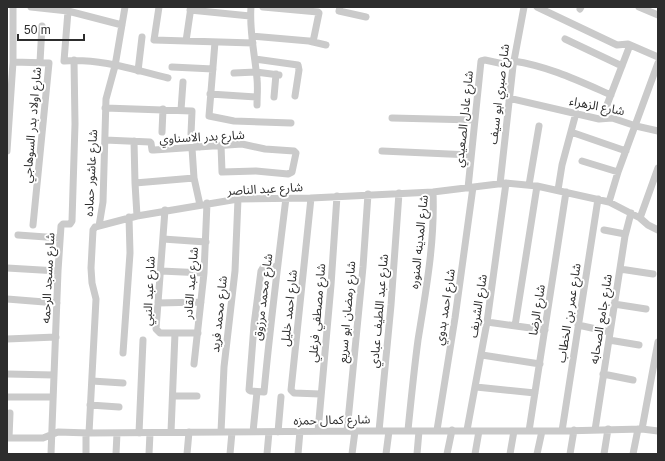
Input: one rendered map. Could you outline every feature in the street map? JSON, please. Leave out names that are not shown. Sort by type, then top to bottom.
[{"type":"street","points":[[7,151],[11,61],[10,21],[12,7]]},
{"type":"street","points":[[31,7],[81,11],[122,25]]},
{"type":"street","name":"شارع عاشور حماده","points":[[86,454],[92,381],[96,299],[92,283],[91,261],[93,230],[99,226],[103,202],[106,99],[115,66],[125,7]]},
{"type":"street","points":[[159,7],[154,40],[215,42],[304,40],[326,46]]},
{"type":"street","points":[[251,7],[250,16],[255,58],[257,105]]},
{"type":"street","points":[[263,7],[318,12],[313,42]]},
{"type":"street","points":[[340,7],[339,11],[366,17]]},
{"type":"street","name":"شارع صبري ابو سيف","points":[[503,183],[508,98],[524,7]]},
{"type":"street","points":[[536,7],[617,45],[627,44],[658,57]]},
{"type":"street","points":[[638,7],[658,15]]},
{"type":"street","points":[[186,41],[191,9],[250,16]]},
{"type":"street","points":[[68,11],[64,61],[74,60],[100,63],[168,78]]},
{"type":"street","points":[[40,62],[42,26]]},
{"type":"street","points":[[138,71],[142,37]]},
{"type":"street","points":[[565,39],[622,66]]},
{"type":"street","points":[[215,42],[210,94],[209,114],[211,117],[234,121],[291,123]]},
{"type":"street","points":[[605,110],[630,45]]},
{"type":"street","points":[[255,58],[298,65],[299,70],[295,96]]},
{"type":"street","name":"شارع مسجد الرحمه","points":[[51,454],[60,238],[62,225],[70,224],[72,221],[75,124],[74,60]]},
{"type":"street","name":"شارع عادل الصعيدي","points":[[471,188],[471,155],[481,62],[485,60],[513,63]]},
{"type":"street","name":"شارع اولاد بدر السوهاجي","points":[[11,61],[49,63],[33,224]]},
{"type":"street","points":[[513,63],[539,66],[611,95]]},
{"type":"street","points":[[610,202],[618,172],[658,64]]},
{"type":"street","points":[[172,67],[213,69]]},
{"type":"street","points":[[234,73],[256,72],[278,75],[274,97]]},
{"type":"street","points":[[181,110],[183,82]]},
{"type":"street","points":[[210,94],[257,97]]},
{"type":"street","name":"شارع الزهراء","points":[[508,98],[599,119],[612,118],[658,131]]},
{"type":"street","points":[[106,108],[193,111],[191,134],[200,147]]},
{"type":"street","points":[[162,132],[163,109]]},
{"type":"street","points":[[558,190],[570,132],[576,113]]},
{"type":"street","points":[[392,118],[475,120]]},
{"type":"street","points":[[529,185],[539,126]]},
{"type":"street","points":[[570,132],[626,151]]},
{"type":"street","name":"شارع بدر الاسناوي","points":[[105,140],[150,142],[152,150],[221,145],[246,144],[265,149],[294,151],[296,154],[292,172],[222,172],[221,145]]},
{"type":"street","points":[[134,142],[137,216]]},
{"type":"street","points":[[192,148],[194,178],[200,205]]},
{"type":"street","points":[[382,151],[471,155]]},
{"type":"street","points":[[582,161],[618,172]]},
{"type":"street","points":[[640,218],[658,168]]},
{"type":"street","points":[[135,183],[194,178]]},
{"type":"street","name":"شارع المدينه المنوره","points":[[408,430],[418,345],[432,249],[433,192],[503,183],[538,186],[610,202],[640,218],[648,225],[658,230]]},
{"type":"street","name":"شارع الشريف","points":[[467,430],[487,322],[503,183]]},
{"type":"street","points":[[515,326],[538,186]]},
{"type":"street","name":"شارع احمد بدوي","points":[[437,430],[457,304],[471,188]]},
{"type":"street","name":"شارع عبد الناصر","points":[[99,226],[129,217],[165,210],[238,199],[311,198],[433,192]]},
{"type":"street","name":"شارع الرضا","points":[[529,431],[566,192]]},
{"type":"street","name":"شارع عبد اللطيف عبادي","points":[[379,431],[391,305],[399,193]]},
{"type":"street","name":"شارع رمضان ابو سريع","points":[[352,454],[351,431],[368,194]]},
{"type":"street","name":"شارع مصطفي فرغلي","points":[[318,431],[337,196]]},
{"type":"street","name":"شارع محمد مرزوق","points":[[257,392],[264,392],[268,344],[286,198]]},
{"type":"street","name":"شارع احمد خليل","points":[[311,198],[291,390],[294,392],[320,394]]},
{"type":"street","name":"شارع محمد فريد","points":[[221,432],[224,367],[235,271],[238,199]]},
{"type":"street","name":"شارع عمر بن الخطاب","points":[[562,430],[598,199]]},
{"type":"street","name":"شارع عبد القادر","points":[[194,364],[204,272],[208,204]]},
{"type":"street","name":"شارع عبد النبي","points":[[165,210],[156,330],[160,333],[198,333]]},
{"type":"street","name":"شارع جامع الصحابه","points":[[595,430],[625,234],[631,213]]},
{"type":"street","points":[[124,353],[130,253],[129,217]]},
{"type":"street","points":[[604,230],[625,234]]},
{"type":"street","points":[[18,234],[60,238]]},
{"type":"street","points":[[163,239],[206,242]]},
{"type":"street","points":[[253,432],[257,392],[250,391],[249,389],[254,325],[261,271],[264,266],[278,267]]},
{"type":"street","points":[[7,268],[58,271]]},
{"type":"street","points":[[620,269],[653,274]]},
{"type":"street","points":[[161,271],[204,272]]},
{"type":"street","points":[[7,299],[57,303]]},
{"type":"street","points":[[158,303],[201,302]]},
{"type":"street","points":[[614,304],[646,309]]},
{"type":"street","points":[[487,322],[545,330]]},
{"type":"street","points":[[578,325],[639,345]]},
{"type":"street","points":[[171,432],[175,333]]},
{"type":"street","points":[[7,339],[56,337]]},
{"type":"street","points":[[139,433],[143,340]]},
{"type":"street","points":[[633,454],[650,385],[658,342]]},
{"type":"street","points":[[482,355],[540,364]]},
{"type":"street","points":[[7,374],[54,375]]},
{"type":"street","points":[[604,374],[633,380]]},
{"type":"street","points":[[92,381],[123,383]]},
{"type":"street","points":[[650,385],[658,387]]},
{"type":"street","points":[[476,387],[535,393]]},
{"type":"street","points":[[173,396],[197,396]]},
{"type":"street","points":[[7,397],[53,397]]},
{"type":"street","points":[[278,432],[281,397]]},
{"type":"street","points":[[90,405],[119,407]]},
{"type":"street","points":[[8,438],[10,413]]},
{"type":"street","points":[[604,454],[608,429]]},
{"type":"street","name":"شارع كمال حمزه","points":[[8,438],[43,438],[48,437],[52,433],[58,432],[150,433],[408,430],[542,431],[608,429],[640,429],[658,431]]},
{"type":"street","points":[[417,454],[420,430]]},
{"type":"street","points":[[448,454],[452,430]]},
{"type":"street","points":[[570,454],[574,430]]},
{"type":"street","points":[[298,454],[300,431]]},
{"type":"street","points":[[386,454],[389,431]]},
{"type":"street","points":[[476,454],[480,431]]},
{"type":"street","points":[[510,454],[514,431]]},
{"type":"street","points":[[537,454],[542,431]]},
{"type":"street","points":[[188,454],[189,432]]},
{"type":"street","points":[[230,454],[232,432]]},
{"type":"street","points":[[267,454],[269,432]]},
{"type":"street","points":[[116,454],[117,433]]},
{"type":"street","points":[[149,454],[150,433]]}]
